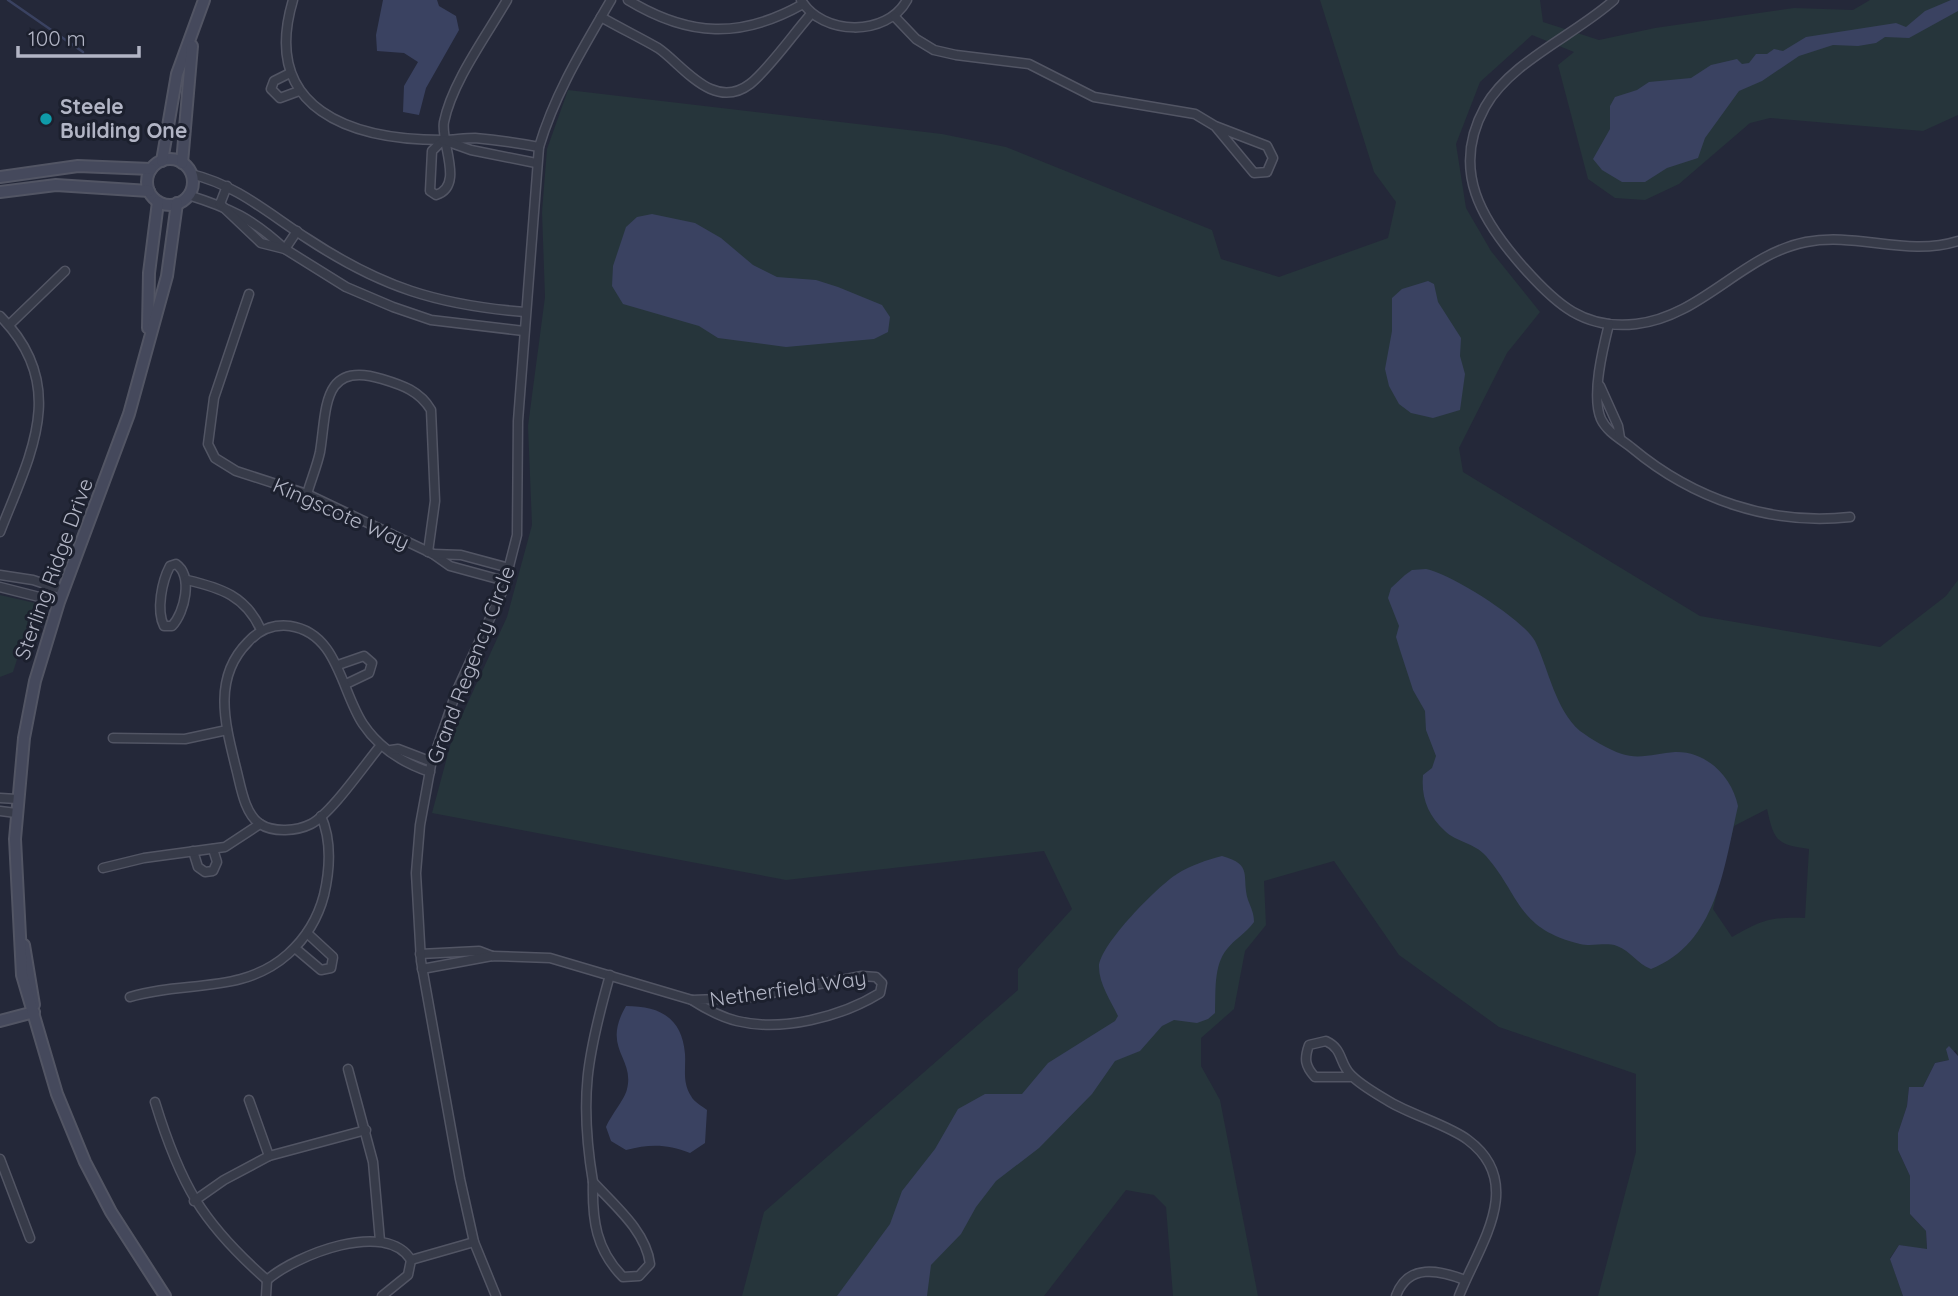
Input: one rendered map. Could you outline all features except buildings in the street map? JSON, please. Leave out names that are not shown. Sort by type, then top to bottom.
[{"type":"street","points":[[191,174],[192,185],[188,195],[177,203],[158,202],[149,191],[147,180],[151,169],[162,160],[171,98],[204,0]]},
{"type":"street","points":[[293,0],[284,34],[290,73],[299,91],[317,111],[346,127],[443,140],[473,138],[539,147]]},
{"type":"street","points":[[443,140],[432,151],[429,182],[430,191],[436,195],[444,193],[449,186],[450,153],[443,140],[447,111],[507,0]]},
{"type":"street","name":"Grand Regency Circle","points":[[496,1296],[474,1242],[422,969],[416,873],[420,825],[432,762],[457,690],[509,568],[519,511],[518,421],[539,147],[565,79],[611,0]]},
{"type":"street","points":[[628,0],[653,15],[698,28],[722,30],[767,21],[802,2],[811,14],[826,22],[850,26],[874,25],[895,18],[907,0]]},
{"type":"street","points":[[1614,0],[1513,74],[1497,89],[1476,128],[1471,169],[1474,192],[1483,218],[1541,290],[1573,312],[1609,324],[1639,324],[1679,311],[1782,249],[1807,242],[1835,240],[1899,247],[1928,247],[1958,241]]},
{"type":"street","points":[[601,17],[660,50],[690,78],[706,88],[720,91],[750,85],[811,14]]},
{"type":"street","points":[[895,18],[916,39],[945,53],[1029,64],[1094,97],[1195,114],[1215,127],[1267,146],[1273,158],[1267,172],[1254,173],[1215,127]]},
{"type":"street","points":[[182,163],[193,33]]},
{"type":"street","points":[[290,73],[274,81],[271,89],[273,95],[280,98],[299,91]]},
{"type":"street","points":[[443,140],[471,150],[536,163]]},
{"type":"street","points":[[162,160],[182,163],[191,174],[227,186],[356,268],[400,289],[449,303],[525,312]]},
{"type":"street","points":[[0,177],[78,166],[151,169]]},
{"type":"street","points":[[13,175],[15,189]]},
{"type":"street","points":[[0,192],[56,185],[149,191]]},
{"type":"street","points":[[220,204],[227,186]]},
{"type":"street","points":[[188,195],[220,204],[247,217],[285,249],[346,287],[393,307],[431,320],[524,331]]},
{"type":"street","name":"Sterling Ridge Drive","points":[[148,345],[149,272],[158,202]]},
{"type":"street","name":"Sterling Ridge Drive","points":[[164,1296],[111,1212],[85,1162],[57,1094],[22,975],[16,813],[35,681],[63,590],[106,482],[148,345],[167,275],[177,203]]},
{"type":"street","points":[[285,249],[297,231]]},
{"type":"street","points":[[9,325],[65,271]]},
{"type":"street","name":"Kingscote Way","points":[[249,294],[214,398],[208,444],[215,458],[226,467],[307,494],[430,553],[450,566],[505,582]]},
{"type":"street","points":[[0,316],[24,347],[35,372],[40,409],[35,443],[0,532]]},
{"type":"street","points":[[1609,324],[1600,386],[1618,426],[1620,438],[1686,484],[1735,506],[1807,520],[1850,517]]},
{"type":"street","points":[[307,494],[320,452],[326,404],[336,382],[346,375],[369,375],[407,387],[424,399],[431,410],[435,511],[430,553]]},
{"type":"street","name":"Kingscote Way","points":[[430,553],[461,555],[509,568]]},
{"type":"street","points":[[176,564],[183,569],[187,580],[178,620],[172,626],[164,626],[159,616],[170,566],[176,564]]},
{"type":"street","points":[[0,575],[33,579],[63,590]]},
{"type":"street","points":[[187,580],[220,589],[240,599],[254,615],[261,630]]},
{"type":"street","points":[[0,587],[59,603]]},
{"type":"street","points":[[381,745],[321,816],[311,824],[291,830],[260,824],[248,808],[227,730],[223,697],[228,671],[243,647],[261,630],[281,625],[304,630],[323,646],[338,665],[361,722],[381,745],[405,762],[430,772]]},
{"type":"street","points":[[338,665],[364,656],[372,663],[369,673],[346,684]]},
{"type":"street","points":[[113,738],[185,739],[227,730]]},
{"type":"street","points":[[391,750],[398,749],[432,762]]},
{"type":"street","points":[[0,798],[17,799]]},
{"type":"street","points":[[0,811],[16,813]]},
{"type":"street","points":[[130,998],[164,988],[218,985],[247,979],[267,970],[295,948],[307,933],[323,900],[329,838],[321,816]]},
{"type":"street","points":[[103,869],[144,858],[213,849],[238,841],[260,824]]},
{"type":"street","points":[[193,851],[198,867],[205,872],[214,872],[217,862],[213,849]]},
{"type":"street","points":[[295,948],[321,970],[331,968],[333,957],[307,933]]},
{"type":"street","name":"Netherfield Way","points":[[420,954],[479,951],[492,956]]},
{"type":"street","name":"Netherfield Way","points":[[422,969],[492,956],[550,958],[692,1000],[735,1021],[793,1023],[869,999],[880,993],[882,983],[876,977],[862,976],[745,999],[692,1000]]},
{"type":"street","points":[[593,1182],[634,1228],[648,1252],[650,1264],[639,1276],[623,1277],[609,1263],[600,1245],[593,1217],[593,1182],[586,1134],[586,1068],[610,975]]},
{"type":"street","points":[[0,1020],[34,1012]]},
{"type":"street","points":[[1352,1077],[1315,1077],[1307,1068],[1305,1056],[1309,1045],[1326,1041],[1335,1046],[1352,1077],[1402,1109],[1467,1139],[1486,1161],[1495,1186],[1497,1205],[1486,1239],[1459,1296]]},
{"type":"street","points":[[348,1069],[366,1130],[376,1177],[380,1241]]},
{"type":"street","points":[[249,1100],[269,1156]]},
{"type":"street","points":[[155,1102],[171,1153],[194,1201],[219,1234],[267,1280],[266,1296]]},
{"type":"street","points":[[194,1201],[224,1180],[269,1156],[366,1130]]},
{"type":"street","points":[[0,1159],[30,1238]]},
{"type":"street","points":[[267,1280],[297,1261],[324,1250],[380,1241],[404,1249],[411,1260],[408,1275],[382,1296]]},
{"type":"street","points":[[411,1260],[474,1242]]},
{"type":"street","points":[[1396,1296],[1410,1276],[1423,1271],[1441,1272],[1465,1280]]},
{"type":"shaded area","points":[[1320,0],[1540,0],[1543,22],[1599,40],[1655,28],[1794,8],[1853,10],[1870,0],[1958,0],[1958,115],[1923,131],[1770,118],[1750,123],[1679,184],[1645,200],[1615,198],[1588,179],[1558,65],[1574,52],[1532,35],[1480,82],[1456,144],[1466,208],[1491,251],[1540,312],[1507,353],[1459,448],[1463,472],[1700,616],[1880,647],[1946,596],[1958,580],[1958,1056],[1956,1050],[1949,1054],[1949,1060],[1935,1063],[1923,1087],[1909,1087],[1907,1106],[1898,1133],[1898,1150],[1910,1176],[1910,1214],[1926,1231],[1927,1250],[1899,1245],[1890,1258],[1903,1296],[1598,1296],[1636,1152],[1636,1074],[1499,1027],[1399,955],[1334,861],[1264,881],[1266,925],[1245,951],[1234,1009],[1201,1038],[1201,1066],[1220,1100],[1258,1296],[1173,1296],[1166,1207],[1154,1195],[1126,1190],[1044,1296],[742,1296],[764,1212],[1018,990],[1018,969],[1072,909],[1044,851],[786,880],[432,813],[453,735],[507,617],[532,525],[528,426],[545,297],[542,212],[547,149],[568,90],[942,134],[1006,147],[1212,230],[1221,259],[1279,277],[1388,238],[1396,202],[1374,172]],"holes":[[[1767,809],[1775,834],[1783,843],[1809,849],[1805,918],[1767,921],[1732,937],[1713,909],[1734,826]]]},
{"type":"shaded area","points":[[0,595],[35,603],[13,672],[0,677]]},
{"type":"water","points":[[383,0],[437,0],[439,6],[456,16],[459,30],[426,88],[419,115],[403,112],[404,86],[418,62],[404,53],[377,51],[376,35]]},
{"type":"water","points":[[1951,0],[1958,0],[1958,11],[1909,38],[1885,37],[1876,43],[1858,46],[1833,45],[1799,56],[1762,81],[1739,91],[1705,138],[1698,158],[1667,168],[1645,182],[1622,182],[1602,170],[1593,159],[1610,129],[1610,106],[1615,97],[1637,90],[1649,82],[1691,78],[1711,65],[1737,59],[1742,64],[1749,63],[1756,54],[1767,54],[1774,49],[1783,51],[1806,37],[1896,23],[1906,27],[1925,11]]},
{"type":"water","points":[[652,214],[695,223],[721,238],[753,265],[777,277],[816,280],[882,305],[890,317],[888,332],[874,339],[786,347],[718,338],[699,326],[623,304],[612,286],[613,266],[626,227],[637,217]]},
{"type":"water","points":[[1428,281],[1434,284],[1438,302],[1461,338],[1460,356],[1465,374],[1460,410],[1433,418],[1411,413],[1399,404],[1389,386],[1385,369],[1392,331],[1392,298],[1402,289]]},
{"type":"water","points":[[1426,569],[1452,579],[1485,599],[1528,632],[1535,641],[1558,701],[1580,731],[1606,747],[1628,756],[1675,752],[1697,756],[1716,768],[1730,785],[1738,806],[1722,878],[1704,922],[1690,941],[1673,957],[1651,969],[1617,946],[1580,944],[1543,929],[1522,909],[1486,856],[1449,835],[1434,819],[1425,799],[1423,775],[1432,768],[1436,756],[1426,730],[1425,711],[1413,690],[1396,637],[1399,626],[1388,598],[1391,588],[1405,575],[1412,570]]},
{"type":"water","points":[[1222,856],[1239,863],[1244,872],[1254,922],[1230,945],[1219,963],[1215,1013],[1197,1023],[1174,1020],[1162,1026],[1140,1051],[1115,1061],[1092,1094],[1039,1148],[996,1181],[976,1207],[961,1234],[931,1265],[927,1296],[837,1296],[890,1224],[902,1191],[935,1149],[958,1109],[985,1094],[1022,1094],[1048,1063],[1115,1021],[1118,1016],[1103,986],[1099,967],[1109,945],[1131,916],[1168,880],[1193,865]]},
{"type":"water","points":[[626,1006],[658,1011],[667,1016],[679,1031],[685,1054],[685,1081],[688,1091],[694,1100],[707,1110],[705,1143],[690,1153],[658,1146],[626,1150],[611,1141],[606,1127],[627,1089],[627,1069],[617,1043],[619,1021]]},
{"type":"water","points":[[1949,1046],[1958,1056],[1958,1296],[1903,1296],[1890,1259],[1899,1245],[1927,1249],[1926,1231],[1910,1214],[1910,1176],[1898,1150],[1898,1133],[1907,1106],[1909,1087],[1923,1087],[1935,1063],[1949,1060],[1946,1049]]},
{"type":"waterway","points":[[8,0],[83,52]]},
{"type":"place","name":"Steele Building One","points":[[46,119]]}]
